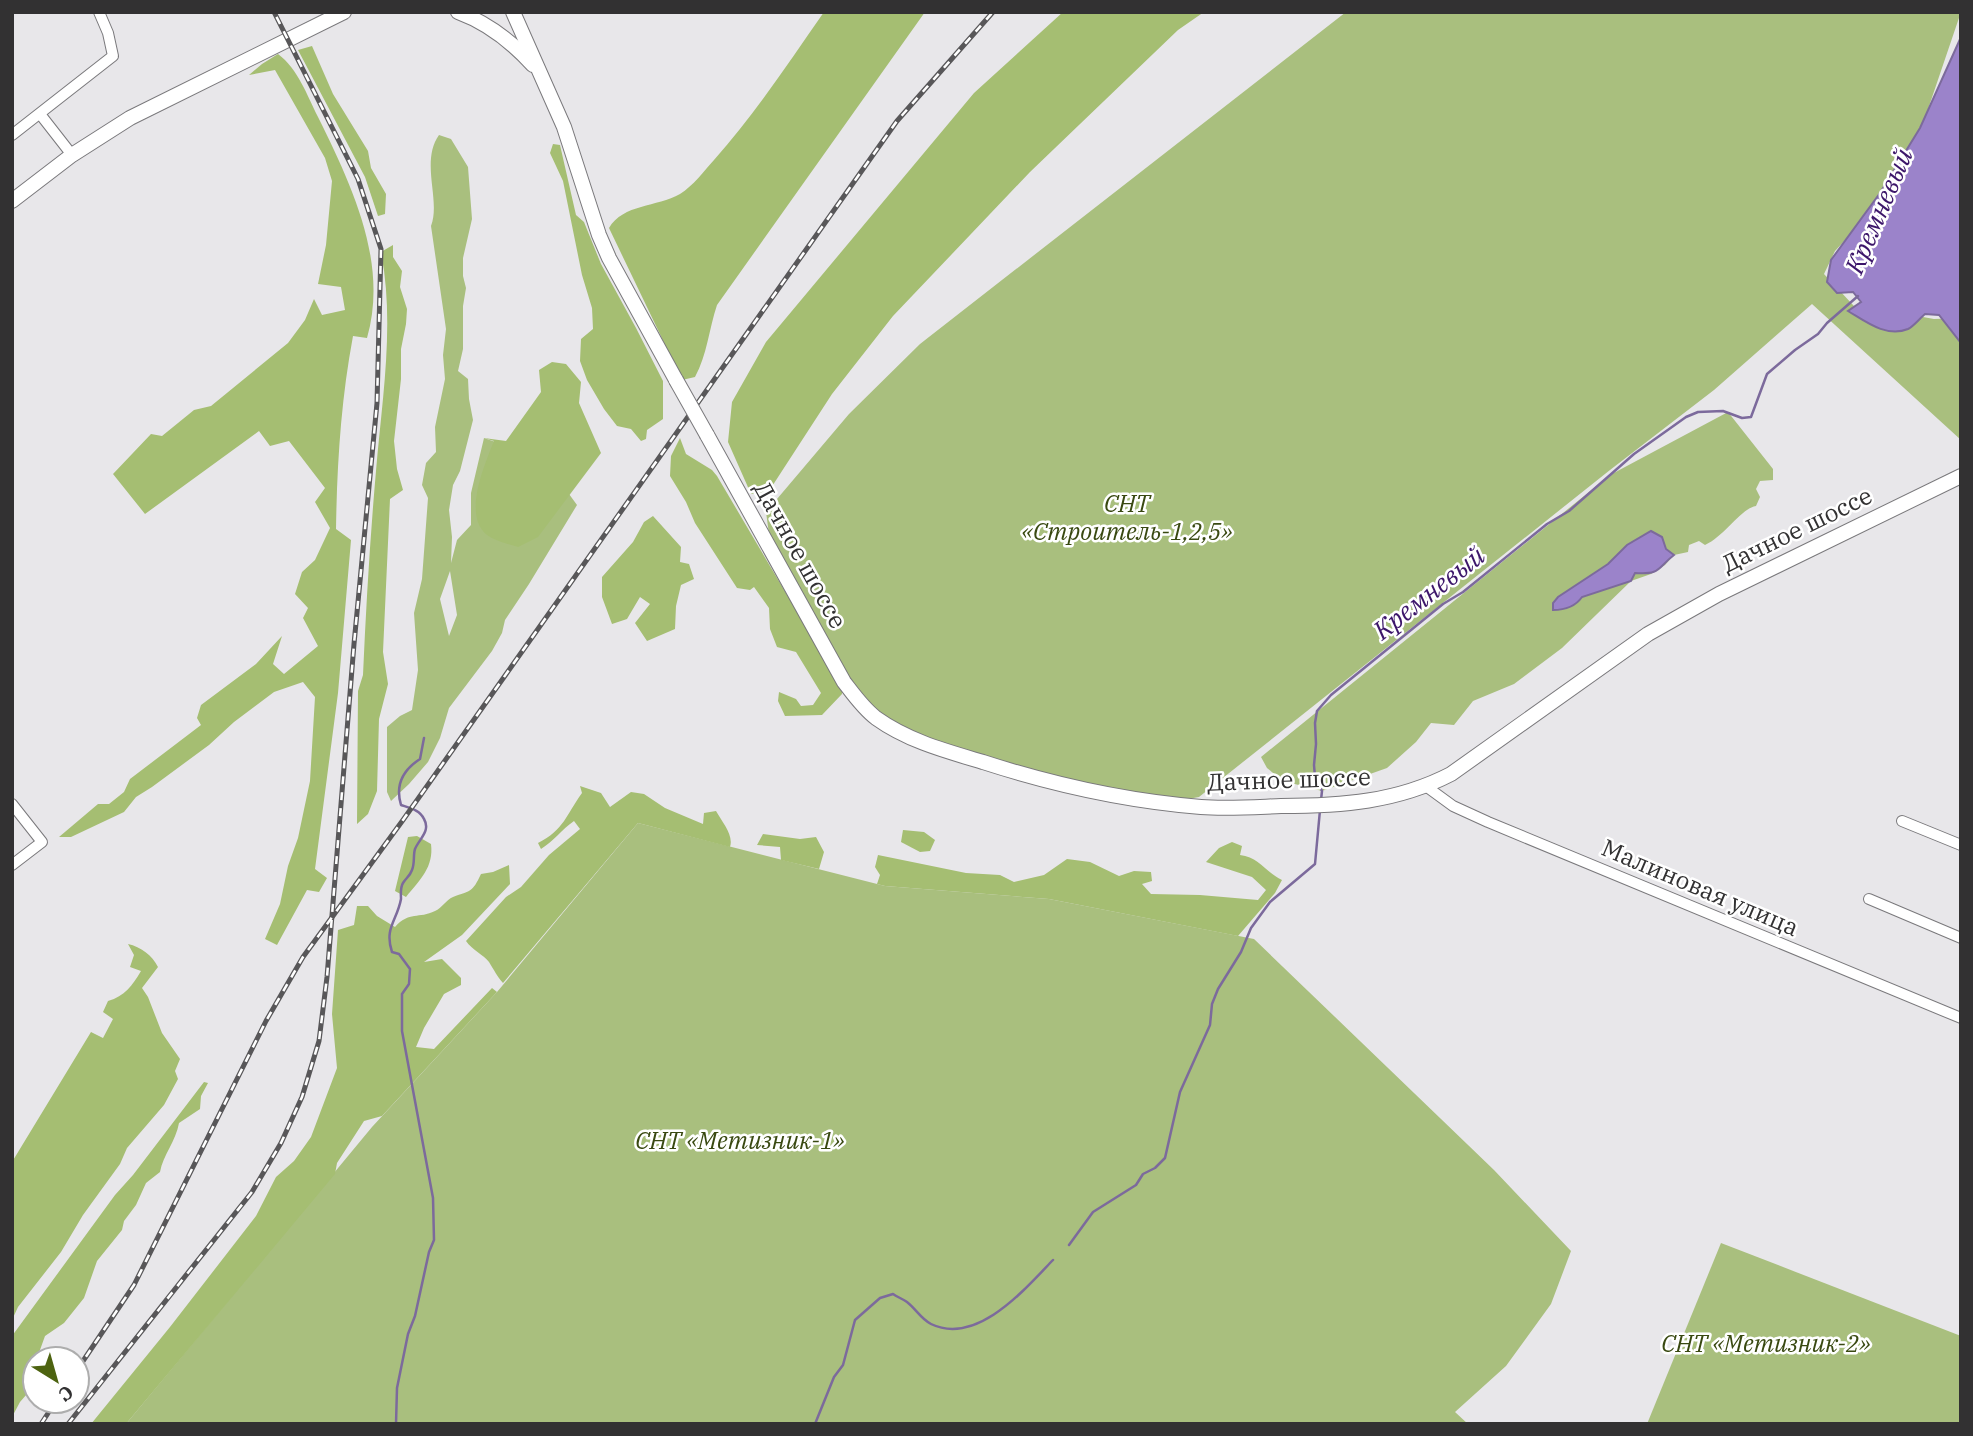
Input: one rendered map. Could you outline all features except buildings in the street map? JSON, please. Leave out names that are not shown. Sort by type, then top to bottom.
[{"type":"main road","points":[[458,12],[475,18],[492,29],[516,48],[539,73]]},
{"type":"main road","name":"Дачное шоссе","points":[[513,12],[564,127],[609,258],[844,682],[862,706],[891,727],[926,745],[1074,788],[1138,800],[1204,807],[1332,806],[1384,799],[1427,787],[1451,774],[1648,634],[1719,594],[1961,476]]},
{"type":"main road","points":[[12,201],[72,155],[130,118],[344,13]]},
{"type":"street","points":[[12,135],[113,57],[108,33],[99,12]]},
{"type":"street","points":[[40,114],[72,155]]},
{"type":"street","name":"Малиновая улица","points":[[1427,787],[1453,806],[1488,822],[1961,1018]]},
{"type":"street","points":[[12,804],[42,842],[12,865]]},
{"type":"street","points":[[1902,821],[1961,845]]},
{"type":"street","points":[[1869,899],[1961,938]]},
{"type":"green space","points":[[824,12],[925,12],[717,305],[699,369],[695,377],[682,380],[609,228],[623,214],[671,198],[694,183],[758,106]]},
{"type":"green space","points":[[1063,12],[1204,12],[1178,30],[1030,172],[893,316],[832,394],[769,491],[751,494],[728,442],[732,402],[766,342],[974,93]]},
{"type":"green space","name":"СНТ «Строитель-1,2,5»","points":[[1346,12],[1961,12],[1925,118],[1882,200],[1835,251],[1824,274],[1868,321],[1901,313],[1934,319],[1961,318],[1961,440],[1812,304],[1714,390],[1199,797],[1177,801],[1075,785],[939,746],[886,719],[851,686],[769,534],[766,512],[849,414],[920,344]]},
{"type":"green space","points":[[312,46],[333,94],[368,151],[371,168],[386,194],[385,214],[378,216],[365,177],[298,50]]},
{"type":"green space","points":[[278,54],[291,67],[301,83],[354,196],[370,252],[373,309],[367,338],[353,336],[340,432],[336,529],[351,540],[338,693],[315,869],[327,878],[319,892],[307,890],[277,945],[265,939],[280,904],[310,781],[315,697],[303,682],[274,692],[209,745],[136,797],[124,812],[71,837],[59,837],[98,804],[109,804],[124,792],[130,779],[201,725],[197,718],[201,705],[256,664],[282,636],[273,664],[284,674],[318,646],[303,618],[308,608],[295,594],[302,572],[315,560],[330,528],[315,502],[325,488],[289,441],[270,446],[259,431],[145,514],[113,474],[151,434],[162,436],[194,410],[211,406],[288,343],[305,320],[314,299],[322,315],[345,310],[341,287],[318,284],[326,245],[332,181],[325,158],[275,70],[249,75]]},
{"type":"green space","points":[[439,135],[451,139],[468,167],[472,219],[463,258],[466,288],[463,306],[463,349],[458,371],[468,379],[473,420],[460,471],[453,485],[449,510],[451,563],[457,540],[471,525],[471,493],[484,438],[510,447],[569,494],[577,505],[505,620],[502,633],[492,651],[449,708],[440,738],[428,762],[391,801],[387,792],[387,727],[412,710],[418,670],[414,613],[422,579],[428,498],[422,485],[426,463],[436,452],[435,427],[445,379],[443,355],[446,329],[431,226],[434,205],[431,157]],"holes":[[[450,571],[457,615],[449,636],[440,599]]]},
{"type":"green space","points":[[553,144],[560,145],[576,215],[584,222],[601,264],[663,381],[663,419],[647,430],[646,439],[641,441],[631,429],[617,426],[604,409],[587,380],[580,361],[581,339],[593,329],[592,308],[582,275],[563,181],[550,153]]},
{"type":"green space","points":[[393,245],[393,257],[402,271],[400,287],[407,309],[394,441],[397,469],[403,490],[390,499],[383,652],[388,684],[379,719],[377,791],[368,814],[357,824],[358,691],[363,675],[372,522],[386,362],[387,306],[381,252]]},
{"type":"green space","points":[[552,362],[566,364],[581,382],[579,403],[601,453],[538,537],[518,547],[487,535],[476,515],[478,489],[494,441],[484,438],[506,441],[541,392],[539,370]]},
{"type":"green space","points":[[1728,412],[1773,469],[1773,480],[1760,481],[1756,489],[1760,497],[1756,506],[1744,512],[1719,536],[1705,545],[1699,541],[1689,545],[1688,552],[1674,555],[1651,574],[1631,581],[1562,648],[1514,684],[1473,701],[1454,725],[1431,723],[1416,742],[1387,768],[1322,791],[1283,781],[1267,768],[1261,757],[1610,475]]},
{"type":"green space","points":[[680,438],[686,454],[717,476],[842,683],[842,694],[822,715],[785,716],[778,701],[779,692],[796,699],[801,706],[813,705],[821,693],[796,652],[777,647],[770,629],[769,608],[754,587],[750,590],[737,588],[695,523],[670,476],[671,456]]},
{"type":"green space","points":[[653,516],[681,547],[680,562],[689,564],[694,579],[681,585],[676,606],[675,629],[647,641],[635,623],[650,604],[640,597],[627,619],[612,624],[602,597],[602,577],[633,542],[644,522]]},
{"type":"green space","points":[[580,786],[601,793],[610,807],[631,792],[644,794],[665,808],[703,824],[704,813],[716,811],[729,833],[730,847],[638,823],[503,983],[487,959],[466,941],[506,897],[521,887],[549,855],[580,829],[574,821],[541,849],[538,843],[554,833],[564,821],[582,793]]},
{"type":"green space","name":"СНТ «Метизник-1»","points":[[638,823],[885,886],[1049,899],[1254,939],[1494,1170],[1571,1251],[1551,1304],[1506,1366],[1455,1412],[1468,1424],[126,1424],[372,1127],[497,992]]},
{"type":"green space","points":[[903,830],[924,832],[935,840],[930,851],[920,852],[901,842]]},
{"type":"green space","points":[[763,834],[800,839],[816,837],[824,852],[819,869],[781,860],[780,847],[757,845]]},
{"type":"green space","points":[[417,836],[431,844],[430,860],[425,873],[406,897],[395,891],[408,837]]},
{"type":"green space","points":[[1232,842],[1242,846],[1240,855],[1247,856],[1282,880],[1275,893],[1238,936],[1049,899],[885,886],[877,884],[880,875],[875,867],[878,855],[966,873],[1000,875],[1014,882],[1044,875],[1067,859],[1090,862],[1119,876],[1134,871],[1151,872],[1152,881],[1142,884],[1151,894],[1258,900],[1266,890],[1252,877],[1206,862],[1219,848]]},
{"type":"green space","points":[[509,865],[510,884],[462,935],[424,962],[442,959],[461,978],[461,985],[444,994],[416,1047],[434,1049],[492,988],[497,992],[382,1116],[364,1121],[337,1163],[335,1174],[126,1424],[91,1424],[256,1216],[276,1177],[294,1161],[311,1137],[337,1068],[332,1014],[338,930],[354,925],[357,906],[368,906],[377,916],[395,927],[410,917],[435,911],[451,898],[470,890],[481,874]]},
{"type":"green space","points":[[128,944],[146,952],[158,967],[142,988],[162,1033],[180,1059],[175,1071],[178,1079],[164,1105],[127,1148],[120,1164],[83,1215],[61,1252],[18,1307],[12,1320],[12,1162],[91,1032],[103,1038],[113,1019],[103,1012],[108,1001],[128,990],[141,971],[130,967],[134,955]]},
{"type":"green space","points":[[204,1082],[208,1083],[201,1096],[200,1109],[179,1123],[160,1172],[146,1183],[136,1205],[124,1221],[122,1230],[97,1261],[84,1298],[64,1323],[45,1336],[42,1345],[21,1345],[21,1401],[12,1417],[12,1336],[115,1195]]},
{"type":"green space","name":"СНТ «Метизник-2»","points":[[1721,1243],[1961,1336],[1961,1424],[1647,1424]]},
{"type":"water","points":[[1961,37],[1961,343],[1939,315],[1925,314],[1910,328],[1900,331],[1876,327],[1848,311],[1861,302],[1853,292],[1837,293],[1827,282],[1831,260],[1880,193],[1920,128]]},
{"type":"water","points":[[1651,531],[1662,537],[1666,549],[1674,555],[1658,570],[1635,573],[1631,581],[1582,597],[1569,607],[1553,610],[1553,603],[1558,597],[1608,564],[1627,545]]},
{"type":"waterway","name":"Кремневый","points":[[1321,800],[1322,791],[1315,777],[1314,765],[1315,723],[1317,711],[1331,695],[1443,604],[1463,592],[1547,524],[1569,511],[1634,454],[1686,417],[1698,412],[1723,411],[1742,418],[1751,417],[1767,374],[1818,334],[1858,296]]},
{"type":"waterway","points":[[396,1424],[397,1388],[408,1334],[434,1240],[433,1198],[402,1031],[402,994],[409,984],[410,969],[399,954],[392,952],[389,937],[399,907],[402,885],[411,872],[415,849],[426,827],[420,813],[401,805],[399,798],[402,779],[409,768],[420,759],[424,738]]},
{"type":"waterway","name":"Кремневый","points":[[1069,1245],[1093,1212],[1136,1185],[1143,1174],[1155,1168],[1165,1158],[1180,1092],[1210,1025],[1212,1004],[1218,989],[1241,952],[1251,928],[1270,902],[1315,864],[1320,810]]},
{"type":"waterway","name":"Кремневый","points":[[815,1424],[834,1377],[843,1365],[855,1320],[880,1298],[893,1294],[907,1302],[931,1324],[948,1329],[966,1327],[999,1311],[1053,1260]]},
{"type":"railway","points":[[68,1424],[252,1192],[281,1143],[302,1097],[319,1041],[327,977],[377,403],[381,249],[358,179],[274,12]]},
{"type":"railway","points":[[91,1349],[134,1285],[266,1021],[303,957],[403,820],[897,121],[993,12]]},
{"type":"railway","points":[[41,1424],[47,1415]]}]
